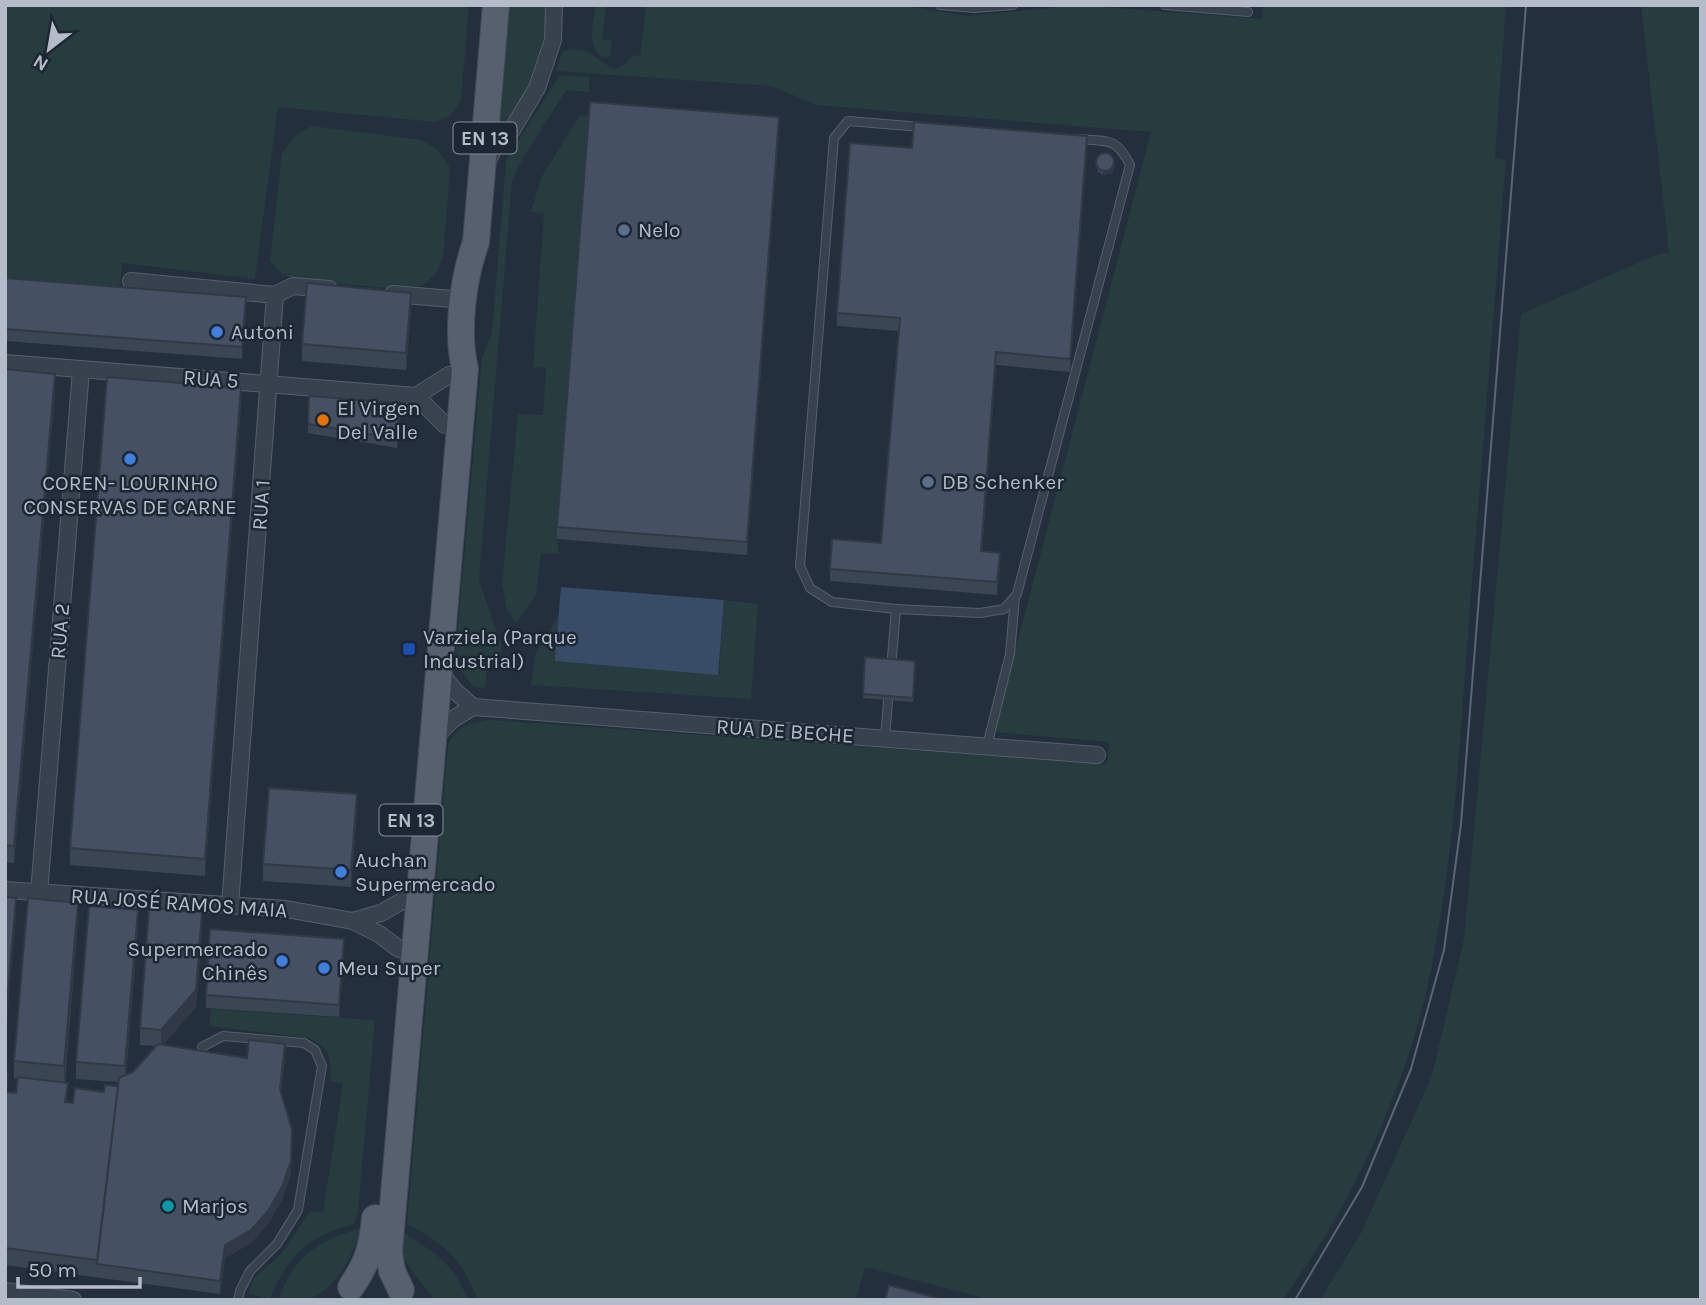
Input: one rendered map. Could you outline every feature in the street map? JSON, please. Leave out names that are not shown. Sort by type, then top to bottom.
[{"type":"main road","name":"EN 13","points":[[466,269],[459,242],[480,5]]},
{"type":"main road","name":"EN 13","points":[[406,1295],[392,1270],[389,1252],[465,369],[460,351],[466,269],[476,242],[496,5]]},
{"type":"main road","name":"EN 13","points":[[343,1293],[363,1268],[372,1250],[449,375],[460,351]]},
{"type":"main road","points":[[398,949],[404,955],[405,966],[403,1086]]},
{"type":"main road","name":"EN 13","points":[[343,1293],[376,1282],[406,1295]]},
{"type":"street","points":[[482,173],[493,149],[512,130],[537,88],[554,40],[554,5]]},
{"type":"street","points":[[131,281],[275,295],[293,286],[346,291]]},
{"type":"street","points":[[372,293],[464,300]]},
{"type":"street","name":"RUA 1","points":[[230,905],[275,295]]},
{"type":"street","name":"RUA 5","points":[[5,363],[416,396]]},
{"type":"street","name":"RUA 2","points":[[39,893],[81,370]]},
{"type":"street","points":[[445,425],[416,396],[449,375]]},
{"type":"street","points":[[434,738],[453,719],[474,707],[455,691],[439,671]]},
{"type":"street","name":"RUA DE BECHE","points":[[474,707],[1097,755]]},
{"type":"street","name":"RUA JOSÉ RAMOS MAIA","points":[[5,890],[286,909],[353,921],[379,934],[398,949]]},
{"type":"street","name":"RUA JOSÉ RAMOS MAIA","points":[[353,921],[381,913],[404,900]]},
{"type":"street","points":[[5,1291],[73,1300]]},
{"type":"lane","points":[[940,5],[974,8],[1013,5]]},
{"type":"lane","points":[[1165,5],[1248,12]]},
{"type":"lane","points":[[931,128],[848,121],[834,138],[800,566],[810,588],[832,602],[980,614],[1004,609],[1015,597]]},
{"type":"lane","points":[[987,746],[1010,654],[1015,597],[1130,165],[1122,149],[1111,142],[1070,139]]},
{"type":"lane","points":[[885,739],[896,609]]},
{"type":"lane","points":[[202,1047],[223,1036],[304,1044],[315,1050],[322,1066],[298,1210],[277,1244],[250,1271],[238,1300]]},
{"type":"green space","points":[[5,5],[469,5],[461,101],[450,115],[436,122],[278,107],[255,279],[123,263],[119,288],[5,278]]},
{"type":"green space","points":[[500,5],[549,5],[544,42],[534,76],[517,108],[493,136]]},
{"type":"green space","points":[[596,5],[606,5],[602,39],[612,41],[610,56],[607,58],[600,55],[593,44],[592,28]]},
{"type":"green space","points":[[646,5],[900,5],[968,16],[1078,5],[1262,19],[1263,5],[1506,5],[1495,158],[1506,160],[1456,794],[1438,933],[1419,1020],[1390,1105],[1352,1188],[1307,1265],[1282,1300],[992,1300],[865,1267],[856,1300],[478,1300],[466,1274],[451,1254],[407,1224],[448,746],[459,730],[489,720],[1107,764],[1109,742],[994,732],[1151,132],[817,105],[771,86],[556,71],[562,52],[571,50],[585,51],[616,69],[633,55],[640,56]]},
{"type":"green space","points":[[1641,5],[1701,5],[1701,1300],[1320,1300],[1361,1233],[1432,1076],[1464,939],[1521,314],[1656,255],[1669,252]]},
{"type":"green space","points":[[560,75],[589,77],[589,92],[566,90],[519,165],[512,182],[479,580],[501,644],[500,669],[487,668],[485,688],[473,686],[459,669],[456,649],[482,358],[492,333],[506,160]]},
{"type":"green space","points":[[590,115],[557,539],[559,554],[541,553],[536,595],[516,623],[507,610],[502,583],[518,414],[543,415],[546,368],[533,367],[544,214],[531,212],[541,178],[576,121],[580,116]]},
{"type":"green space","points":[[312,126],[421,140],[438,150],[450,168],[443,257],[436,273],[426,283],[411,290],[295,280],[282,274],[270,261],[282,154],[294,136]]},
{"type":"green space","points":[[724,600],[758,604],[751,699],[531,685],[536,652],[559,615],[556,661],[719,674]]},
{"type":"green space","points":[[211,1009],[375,1020],[358,1211],[354,1224],[325,1234],[302,1250],[284,1271],[270,1299],[248,1294],[254,1278],[282,1253],[310,1211],[323,1213],[343,1083],[330,1081],[326,1050],[309,1038],[209,1026]]},
{"type":"green space","points":[[362,1228],[343,1269],[329,1286],[307,1299],[278,1300],[292,1272],[310,1252],[333,1238]]},
{"type":"green space","points":[[400,1231],[449,1267],[468,1300],[435,1300],[405,1259]]},
{"type":"water","points":[[561,587],[724,600],[718,675],[555,661]]},
{"type":"building","points":[[590,102],[779,117],[747,542],[557,527]]},
{"type":"building","points":[[914,122],[1087,136],[1070,359],[996,352],[981,551],[1000,553],[997,582],[830,569],[832,539],[881,543],[900,318],[837,313],[850,143],[912,148]]},
{"type":"building","points":[[1105,153],[1111,156],[1114,162],[1111,168],[1105,171],[1099,168],[1096,162],[1099,156]]},
{"type":"building","points":[[5,278],[246,297],[242,347],[5,329]]},
{"type":"building","points":[[307,283],[411,293],[406,353],[302,344]]},
{"type":"building","points":[[5,369],[55,374],[14,846],[5,845]]},
{"type":"building","points":[[107,377],[241,388],[205,859],[70,848]]},
{"type":"building","points":[[309,396],[400,403],[397,439],[308,424]]},
{"type":"building","points":[[865,657],[915,661],[913,698],[863,694]]},
{"type":"building","points":[[269,788],[357,794],[351,870],[263,864]]},
{"type":"building","points":[[5,897],[16,898],[5,1027]]},
{"type":"building","points":[[28,898],[78,903],[64,1066],[14,1061]]},
{"type":"building","points":[[89,906],[138,910],[125,1066],[76,1062]]},
{"type":"building","points":[[149,908],[202,912],[196,990],[161,1030],[140,1028]]},
{"type":"building","points":[[210,929],[344,939],[339,1005],[206,995]]},
{"type":"building","name":"Marjos","points":[[249,1040],[285,1044],[280,1089],[292,1130],[291,1161],[282,1187],[268,1211],[251,1230],[225,1245],[220,1281],[97,1264],[119,1078],[133,1072],[158,1044],[247,1058]]},
{"type":"building","points":[[5,1074],[8,1074],[6,1092],[16,1093],[18,1077],[68,1083],[65,1102],[73,1103],[75,1088],[104,1092],[105,1085],[118,1086],[97,1260],[5,1248]]},
{"type":"building","points":[[889,1285],[944,1300],[885,1300]]},
{"type":"tram line","points":[[1295,1300],[1362,1187],[1411,1069],[1444,950],[1461,824],[1526,5]]},
{"type":"place","name":"Nelo","points":[[624,230]]},
{"type":"place","name":"Autoni","points":[[217,332]]},
{"type":"place","name":"El Virgen Del Valle","points":[[323,420]]},
{"type":"place","name":"COREN- LOURINHO CONSERVAS DE CARNE","points":[[130,459]]},
{"type":"place","name":"DB Schenker","points":[[928,482]]},
{"type":"place","name":"Varziela (Parque Industrial)","points":[[409,649]]},
{"type":"place","name":"Auchan Supermercado","points":[[341,872]]},
{"type":"place","name":"Supermercado Chinês","points":[[282,961]]},
{"type":"place","name":"Meu Super","points":[[324,968]]},
{"type":"place","name":"Marjos","points":[[168,1206]]}]
